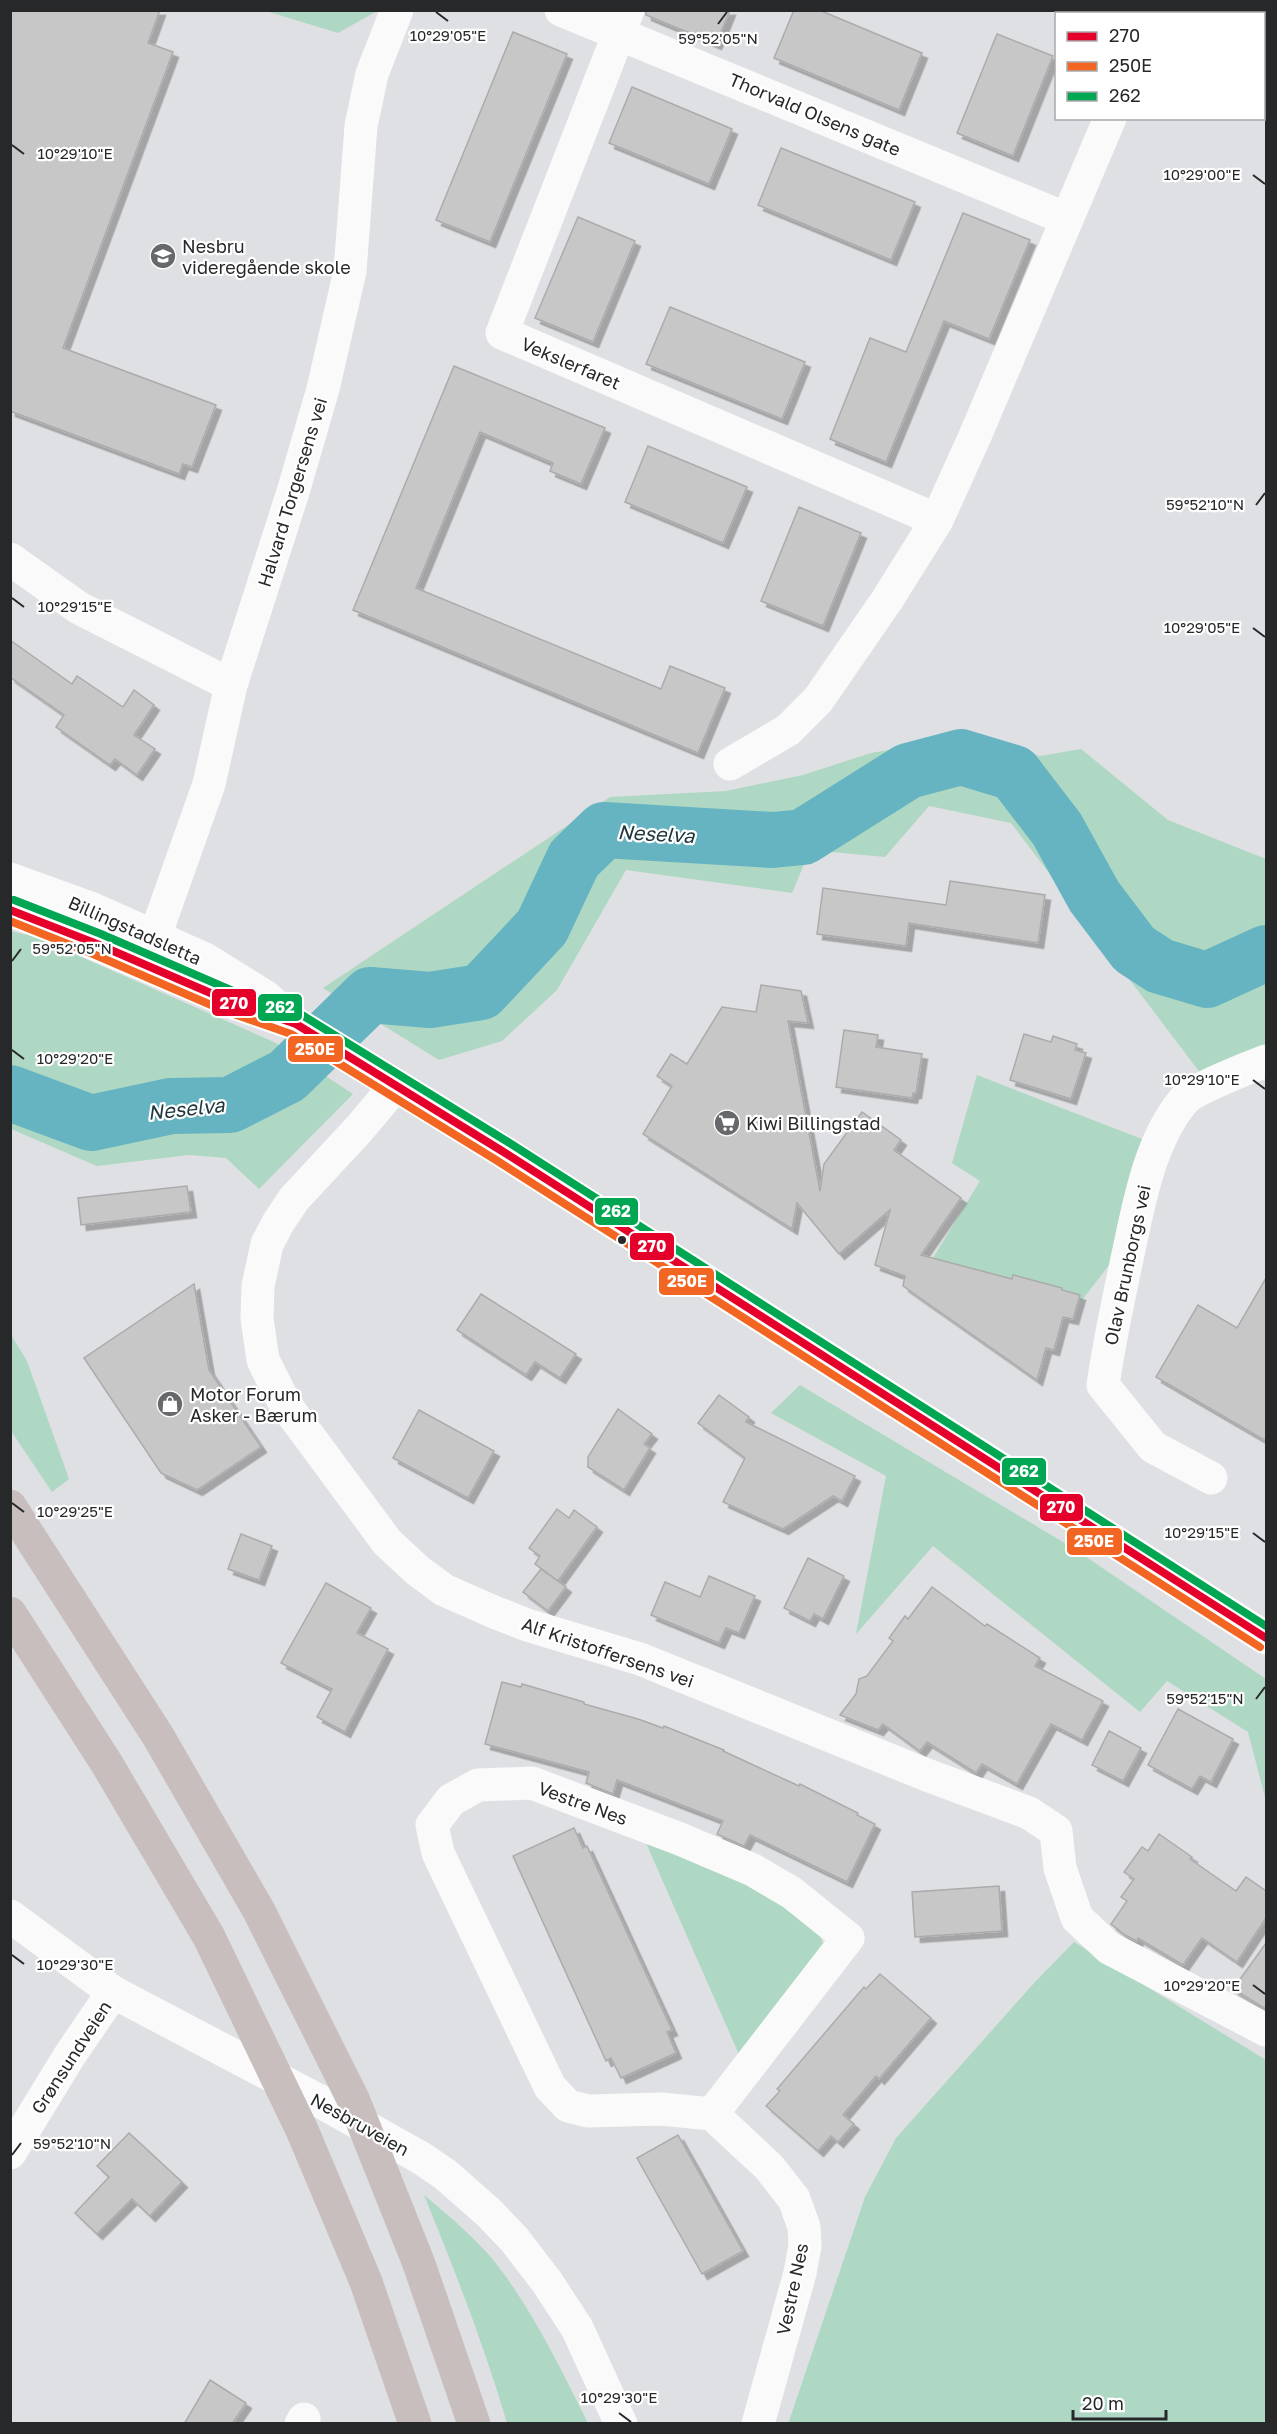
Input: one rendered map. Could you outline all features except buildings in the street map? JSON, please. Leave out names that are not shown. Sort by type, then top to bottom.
[{"type":"highway","points":[[10,1506],[158,1736],[259,1911],[354,2101],[419,2264],[474,2424]]},
{"type":"highway","points":[[10,1613],[107,1764],[209,1937],[302,2130],[366,2282],[414,2424]]},
{"type":"street","name":"Halvard Torgersens vei","points":[[149,950],[209,784],[231,685],[293,492],[323,389],[350,272],[361,126],[372,74],[397,10]]},
{"type":"street","name":"Thorvald Olsens gate","points":[[561,10],[624,22],[1067,219]]},
{"type":"street","name":"Vekslerfaret","points":[[624,22],[502,333],[937,520]]},
{"type":"street","points":[[730,764],[788,730],[818,700],[887,600],[937,520],[1109,120]]},
{"type":"street","points":[[10,559],[79,608],[231,685]]},
{"type":"street","name":"Billingstadsletta","points":[[10,879],[93,909],[149,950],[229,1000],[296,1024],[396,1085]]},
{"type":"street","name":"Billingstadsletta","points":[[10,910],[149,950]]},
{"type":"street","name":"Olav Brunborgs vei","points":[[1211,1478],[1153,1447],[1103,1385],[1110,1336],[1140,1199],[1153,1157],[1168,1125],[1185,1098],[1266,1061]]},
{"type":"street","points":[[396,1085],[1266,1638]]},
{"type":"street","name":"Alf Kristoffersens vei","points":[[396,1085],[294,1199],[278,1223],[267,1244],[258,1286],[257,1318],[263,1360],[285,1404],[387,1542],[417,1570],[444,1590],[494,1612],[527,1625],[640,1659],[1029,1813],[1056,1831],[1060,1868],[1077,1918],[1109,1948],[1266,2030]]},
{"type":"street","name":"Vestre Nes","points":[[712,2114],[848,1938],[792,1893],[753,1870],[680,1839],[532,1783],[478,1785],[451,1800],[432,1825],[438,1854],[550,2086],[568,2106],[588,2111],[661,2109],[712,2114],[769,2167],[794,2199],[804,2227],[805,2246],[800,2273],[758,2424]]},
{"type":"street","name":"Nesbruveien","points":[[10,1916],[112,1992],[316,2099],[421,2158],[468,2194],[514,2239],[547,2282],[577,2328],[621,2424]]},
{"type":"street","name":"Grønsundveien","points":[[10,2153],[112,1992]]},
{"type":"green space","points":[[266,11],[377,11],[338,33]]},
{"type":"green space","points":[[978,735],[1040,756],[1081,749],[1168,820],[1266,859],[1266,1053],[1201,1074],[1011,823],[929,806],[885,857],[810,850],[792,893],[626,870],[557,990],[502,1041],[439,1060],[323,988],[610,797],[726,791],[803,775],[871,753]]},
{"type":"green space","points":[[11,931],[36,937],[274,1042],[353,1094],[259,1189],[226,1158],[189,1155],[97,1166],[11,1129]]},
{"type":"green space","points":[[977,1075],[1147,1141],[1110,1264],[1082,1300],[933,1258],[980,1181],[952,1163]]},
{"type":"green space","points":[[11,1335],[27,1361],[69,1479],[52,1492],[11,1431]]},
{"type":"green space","points":[[800,1385],[1073,1548],[1266,1679],[1266,1801],[1248,1732],[1167,1681],[1140,1712],[933,1546],[856,1634],[886,1476],[771,1413]]},
{"type":"green space","points":[[646,1843],[769,1891],[819,1933],[824,1946],[741,2059]]},
{"type":"green space","points":[[1074,1942],[1266,2060],[1266,2423],[788,2424],[865,2197],[896,2138],[1035,1982]]},
{"type":"green space","points":[[424,2195],[478,2243],[508,2280],[545,2340],[588,2423],[507,2423],[489,2365]]},
{"type":"waterway","name":"Neselva","points":[[10,1093],[91,1123],[171,1106],[230,1105],[287,1076],[370,995],[430,1000],[481,992],[542,927],[574,859],[604,830],[773,840],[803,837],[908,771],[961,757],[1014,773],[1057,829],[1094,896],[1134,949],[1160,966],[1207,980],[1266,953]]},
{"type":"transit line","name":"262","points":[[14,900],[101,934],[233,991],[302,1015],[508,1142],[1266,1626]]},
{"type":"transit line","name":"270","points":[[10,910],[97,944],[229,1001],[296,1024],[502,1151],[1266,1638]]},
{"type":"transit line","name":"250E","points":[[10,921],[225,1011],[291,1034],[496,1160],[1260,1647]]},
{"type":"place","name":"Nesbru videregående skole","points":[[163,256]]},
{"type":"place","name":"Kiwi Billingstad","points":[[727,1123]]},
{"type":"place","name":"Motor Forum Asker - Bærum","points":[[170,1404]]}]
